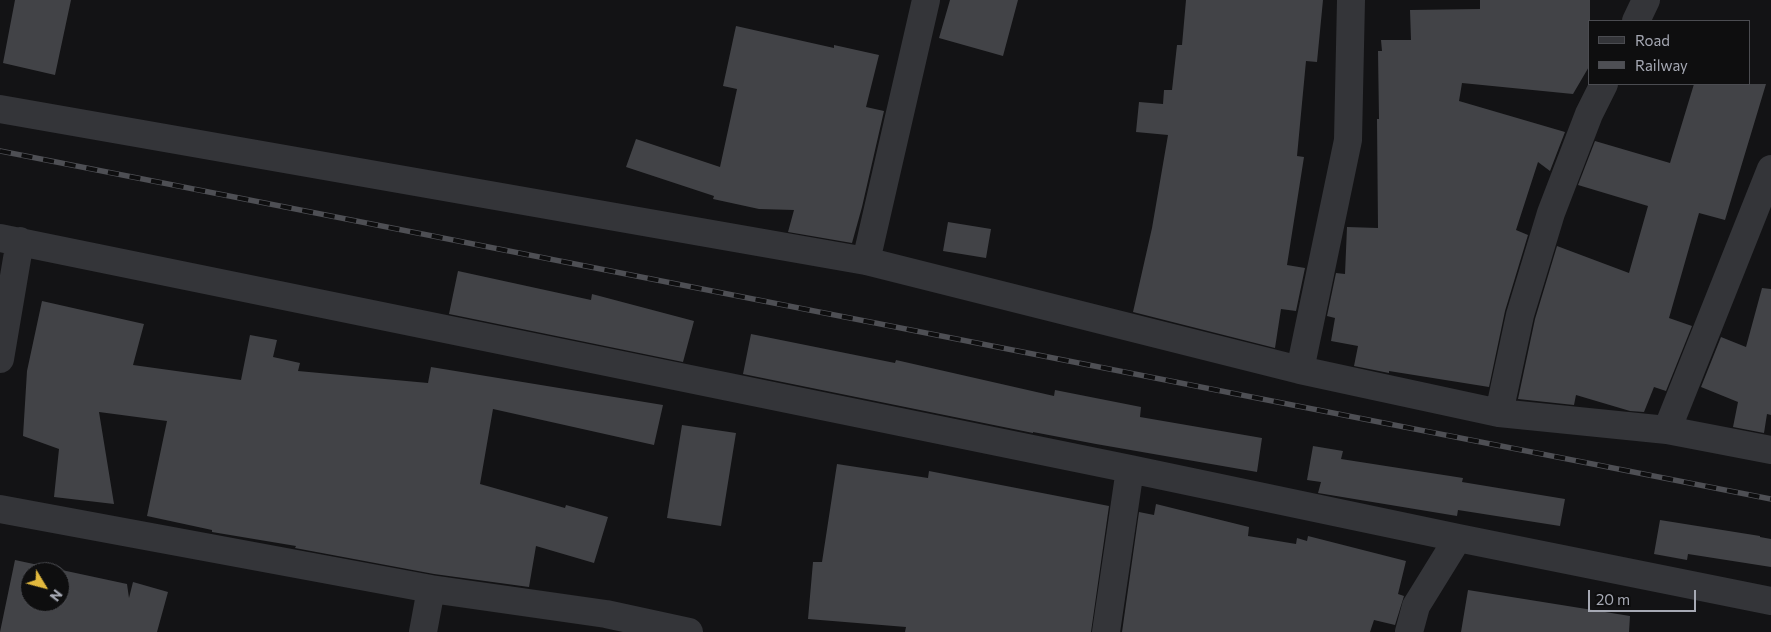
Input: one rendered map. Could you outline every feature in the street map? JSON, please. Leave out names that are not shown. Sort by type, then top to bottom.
[{"type":"street","points":[[866,260],[926,0]]},
{"type":"street","points":[[1300,370],[1348,140],[1351,0]]},
{"type":"street","points":[[1636,20],[1646,0]]},
{"type":"street","points":[[1499,413],[1520,315],[1551,213],[1589,114],[1604,85]]},
{"type":"street","points":[[0,109],[866,260],[1300,370],[1499,413],[1667,430],[1771,450]]},
{"type":"street","points":[[1667,430],[1771,169]]},
{"type":"street","points":[[0,360],[10,240],[1771,601]]},
{"type":"street","points":[[1106,632],[1130,469]]},
{"type":"street","points":[[0,509],[431,589],[606,614],[689,632]]},
{"type":"street","points":[[1409,632],[1416,606],[1458,538]]},
{"type":"street","points":[[423,632],[431,589]]},
{"type":"building","points":[[15,0],[71,0],[55,75],[3,63]]},
{"type":"building","points":[[950,0],[1018,0],[1003,56],[939,38]]},
{"type":"building","points":[[1186,0],[1323,0],[1317,62],[1306,61],[1297,156],[1304,157],[1287,265],[1305,268],[1296,311],[1281,309],[1275,348],[1133,312],[1152,228],[1168,135],[1136,132],[1139,102],[1163,104],[1164,90],[1172,90],[1177,45],[1182,45]]},
{"type":"building","points":[[1480,0],[1590,0],[1588,68],[1573,94],[1462,83],[1459,101],[1565,132],[1550,171],[1538,162],[1516,230],[1528,235],[1505,311],[1489,387],[1389,371],[1389,373],[1354,366],[1358,346],[1331,341],[1335,318],[1327,316],[1336,273],[1345,274],[1347,227],[1378,228],[1378,51],[1382,51],[1381,40],[1411,40],[1410,10],[1480,9]]},
{"type":"building","points":[[736,26],[834,48],[834,45],[879,55],[866,107],[884,111],[852,243],[788,232],[794,210],[759,209],[713,199],[714,196],[626,167],[636,139],[720,167],[737,89],[723,86]]},
{"type":"building","points":[[1766,84],[1725,220],[1699,213],[1669,318],[1692,326],[1666,391],[1654,387],[1644,412],[1630,411],[1576,395],[1574,405],[1518,399],[1535,319],[1557,246],[1629,273],[1648,206],[1578,185],[1595,141],[1670,163],[1694,85]]},
{"type":"building","points":[[948,222],[991,229],[986,258],[943,251]]},
{"type":"building","points":[[458,271],[591,300],[592,294],[694,321],[683,362],[449,314]]},
{"type":"building","points":[[1762,288],[1771,289],[1771,415],[1767,414],[1764,433],[1733,427],[1738,402],[1701,387],[1721,337],[1746,347]]},
{"type":"building","points":[[42,301],[144,324],[133,365],[241,380],[250,335],[277,340],[273,357],[300,363],[298,371],[428,383],[431,367],[663,405],[654,445],[493,409],[480,484],[565,508],[566,505],[608,517],[594,563],[536,546],[529,587],[434,574],[295,548],[296,546],[212,532],[212,530],[147,516],[167,421],[99,412],[114,504],[54,497],[59,449],[23,436],[27,371]]},
{"type":"building","points":[[751,334],[895,363],[896,360],[1054,396],[1055,390],[1141,407],[1140,417],[1262,438],[1257,472],[1033,433],[743,374]]},
{"type":"building","points":[[682,425],[736,433],[721,526],[667,518]]},
{"type":"building","points":[[1313,446],[1343,451],[1341,459],[1463,478],[1462,482],[1565,499],[1560,526],[1458,510],[1457,516],[1318,493],[1321,482],[1307,480]]},
{"type":"building","points":[[837,464],[928,478],[929,471],[1109,506],[1091,632],[905,632],[906,627],[808,619],[813,562],[822,562]]},
{"type":"building","points":[[1156,504],[1249,527],[1248,536],[1296,544],[1297,538],[1307,541],[1308,536],[1406,561],[1398,594],[1404,596],[1395,625],[1374,620],[1370,632],[1122,632],[1139,512],[1154,515]]},
{"type":"building","points":[[1660,520],[1771,539],[1771,567],[1688,554],[1687,560],[1654,554]]},
{"type":"building","points":[[15,560],[24,562],[20,562],[20,612],[70,612],[70,572],[127,584],[129,598],[133,582],[168,592],[157,632],[0,632]]},
{"type":"building","points":[[1468,590],[1630,616],[1629,632],[1461,632]]},
{"type":"railway","points":[[0,151],[1771,499]]}]
